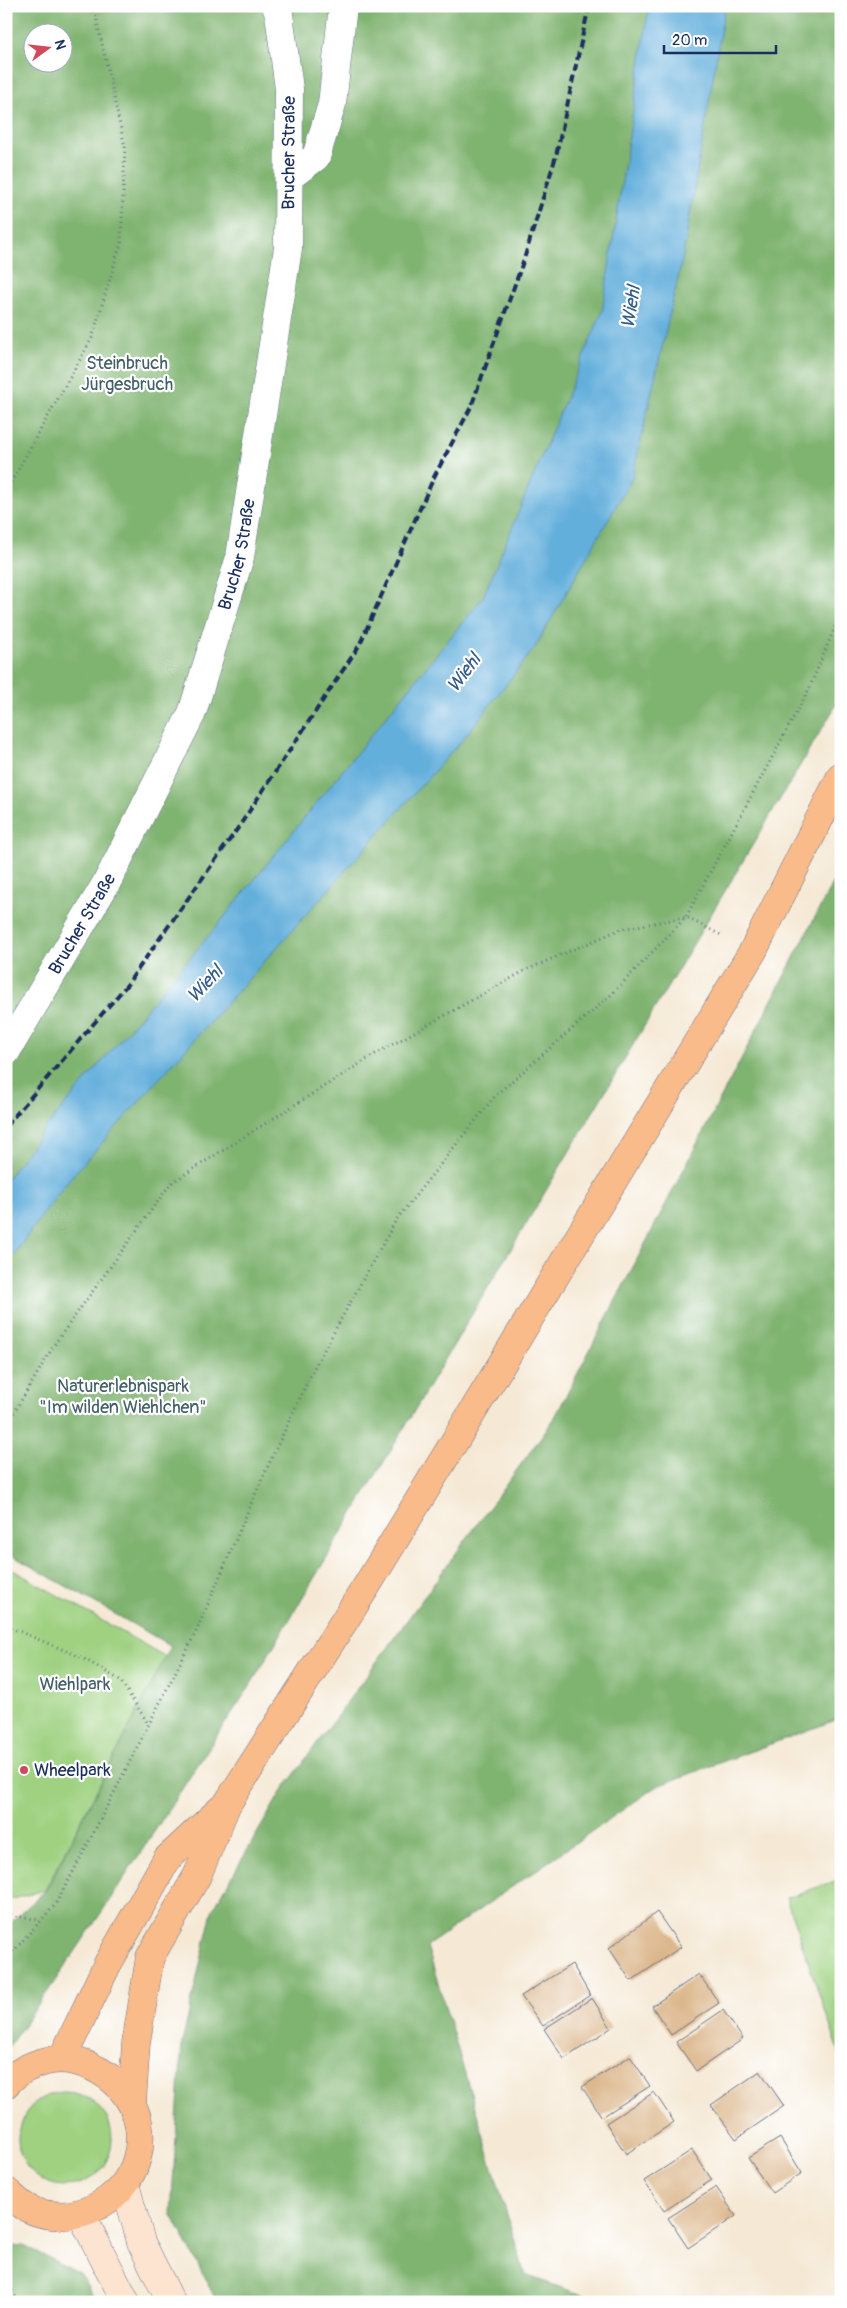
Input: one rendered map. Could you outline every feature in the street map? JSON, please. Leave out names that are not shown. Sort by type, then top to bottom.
[{"type":"main road","points":[[13,2204],[53,2215],[81,2214],[105,2203],[125,2184],[137,2158],[139,2130],[132,2102],[136,2043],[150,1956],[197,1876],[226,1804],[366,1587],[753,951],[841,776]]},
{"type":"main road","points":[[62,2059],[107,1965],[167,1859],[226,1804]]},
{"type":"main road","points":[[6,2084],[10,2079],[34,2064],[62,2059],[83,2062],[103,2071],[119,2085],[132,2102]]},
{"type":"street","name":"Brucher Straße","points":[[6,1052],[108,880],[192,713],[240,557],[288,248],[290,177],[289,89],[280,14],[276,6]]},
{"type":"street","points":[[290,177],[316,157],[332,104],[343,6]]},
{"type":"street","points":[[125,2184],[141,2242],[170,2302]]},
{"type":"street","points":[[81,2214],[126,2302]]},
{"type":"path","points":[[6,492],[92,338],[121,242],[125,147],[97,22],[97,6]]},
{"type":"path","points":[[6,1959],[55,1904],[149,1726],[196,1632],[260,1484],[314,1368],[396,1220],[495,1096],[610,996],[686,917],[809,689],[841,613]]},
{"type":"path","points":[[6,1426],[56,1342],[171,1183],[377,1053],[526,970],[620,929],[686,917],[753,951]]},
{"type":"path","points":[[6,1626],[81,1657],[120,1680],[149,1726]]},
{"type":"path","points":[[6,1914],[40,1920]]},
{"type":"path","points":[[6,2294],[10,2293],[24,2302]]},
{"type":"green space","points":[[6,6],[841,6],[841,697],[248,1689],[99,1916],[6,2050],[6,1927],[46,1890],[171,1646],[6,1552]]},
{"type":"green space","points":[[841,867],[841,1718],[657,1786],[427,1946],[525,2275],[603,2302],[217,2302],[171,2213],[182,2043],[212,1911],[280,1794],[554,1419]]},
{"type":"green space","name":"Wiehlpark","points":[[6,1566],[166,1657],[45,1890],[6,1901]]},
{"type":"green space","points":[[841,1879],[841,2057],[786,1898]]},
{"type":"green space","points":[[65,2092],[83,2096],[98,2106],[108,2121],[112,2139],[108,2157],[98,2172],[83,2182],[65,2186],[47,2182],[32,2172],[22,2157],[18,2139],[22,2121],[32,2106],[47,2096]]},
{"type":"green space","points":[[22,2245],[81,2274],[96,2302],[6,2302],[6,2248]]},
{"type":"water","name":"Wiehl","points":[[649,6],[725,6],[683,256],[632,478],[534,649],[463,739],[66,1183],[6,1265],[6,1180],[42,1132],[216,927],[483,597],[602,312]]},
{"type":"building","points":[[657,1912],[681,1947],[631,1981],[609,1948]]},
{"type":"building","points":[[572,1964],[590,1995],[543,2026],[521,1996]]},
{"type":"building","points":[[699,1974],[719,2003],[671,2035],[652,2006]]},
{"type":"building","points":[[592,1998],[611,2028],[564,2059],[544,2029]]},
{"type":"building","points":[[723,2010],[743,2039],[696,2071],[676,2042]]},
{"type":"building","points":[[630,2056],[650,2086],[602,2117],[582,2087]]},
{"type":"building","points":[[760,2071],[784,2106],[736,2139],[711,2105]]},
{"type":"building","points":[[654,2092],[674,2122],[626,2154],[606,2123]]},
{"type":"building","points":[[780,2138],[802,2173],[772,2193],[748,2158]]},
{"type":"building","points":[[692,2150],[712,2180],[664,2211],[644,2181]]},
{"type":"building","points":[[716,2187],[736,2216],[688,2248],[668,2218]]},
{"type":"railway","points":[[6,1126],[126,986],[238,828],[359,646],[434,477],[471,407],[524,259],[556,156],[589,6]]},
{"type":"place","name":"Wheelpark","points":[[24,1770]]},
{"type":"park label","name":"Steinbruch Jürgesbruch","points":[[127,373]]},
{"type":"park label","name":"Naturerlebnispark \"Im wilden Wiehlchen\"","points":[[123,1396]]}]
